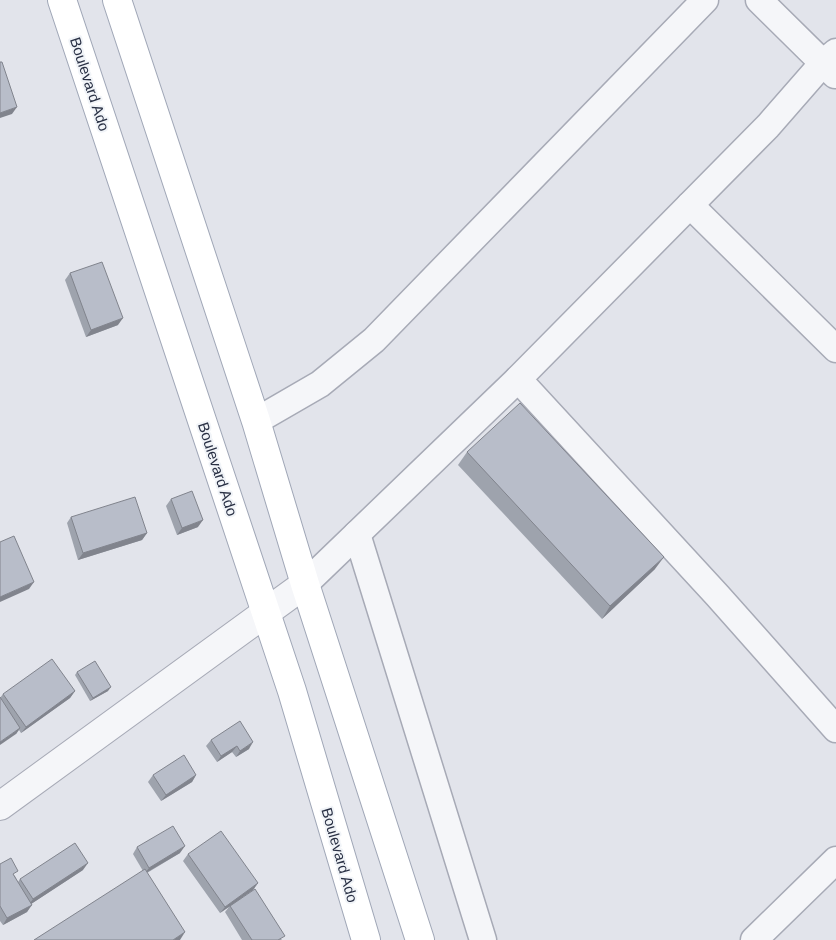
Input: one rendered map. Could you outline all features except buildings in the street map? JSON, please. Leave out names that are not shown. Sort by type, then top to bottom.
[{"type":"main road","name":"Boulevard Ado","points":[[62,0],[292,691],[366,940]]},
{"type":"main road","points":[[117,0],[256,421],[305,584],[420,940]]},
{"type":"street","points":[[256,421],[320,384],[374,340],[705,0]]},
{"type":"street","points":[[0,806],[305,584],[518,380],[768,126],[832,64],[759,0]]},
{"type":"street","points":[[690,205],[836,349]]},
{"type":"street","points":[[518,380],[717,595],[836,729]]},
{"type":"street","points":[[356,534],[482,940]]},
{"type":"street","points":[[754,940],[836,860]]}]
